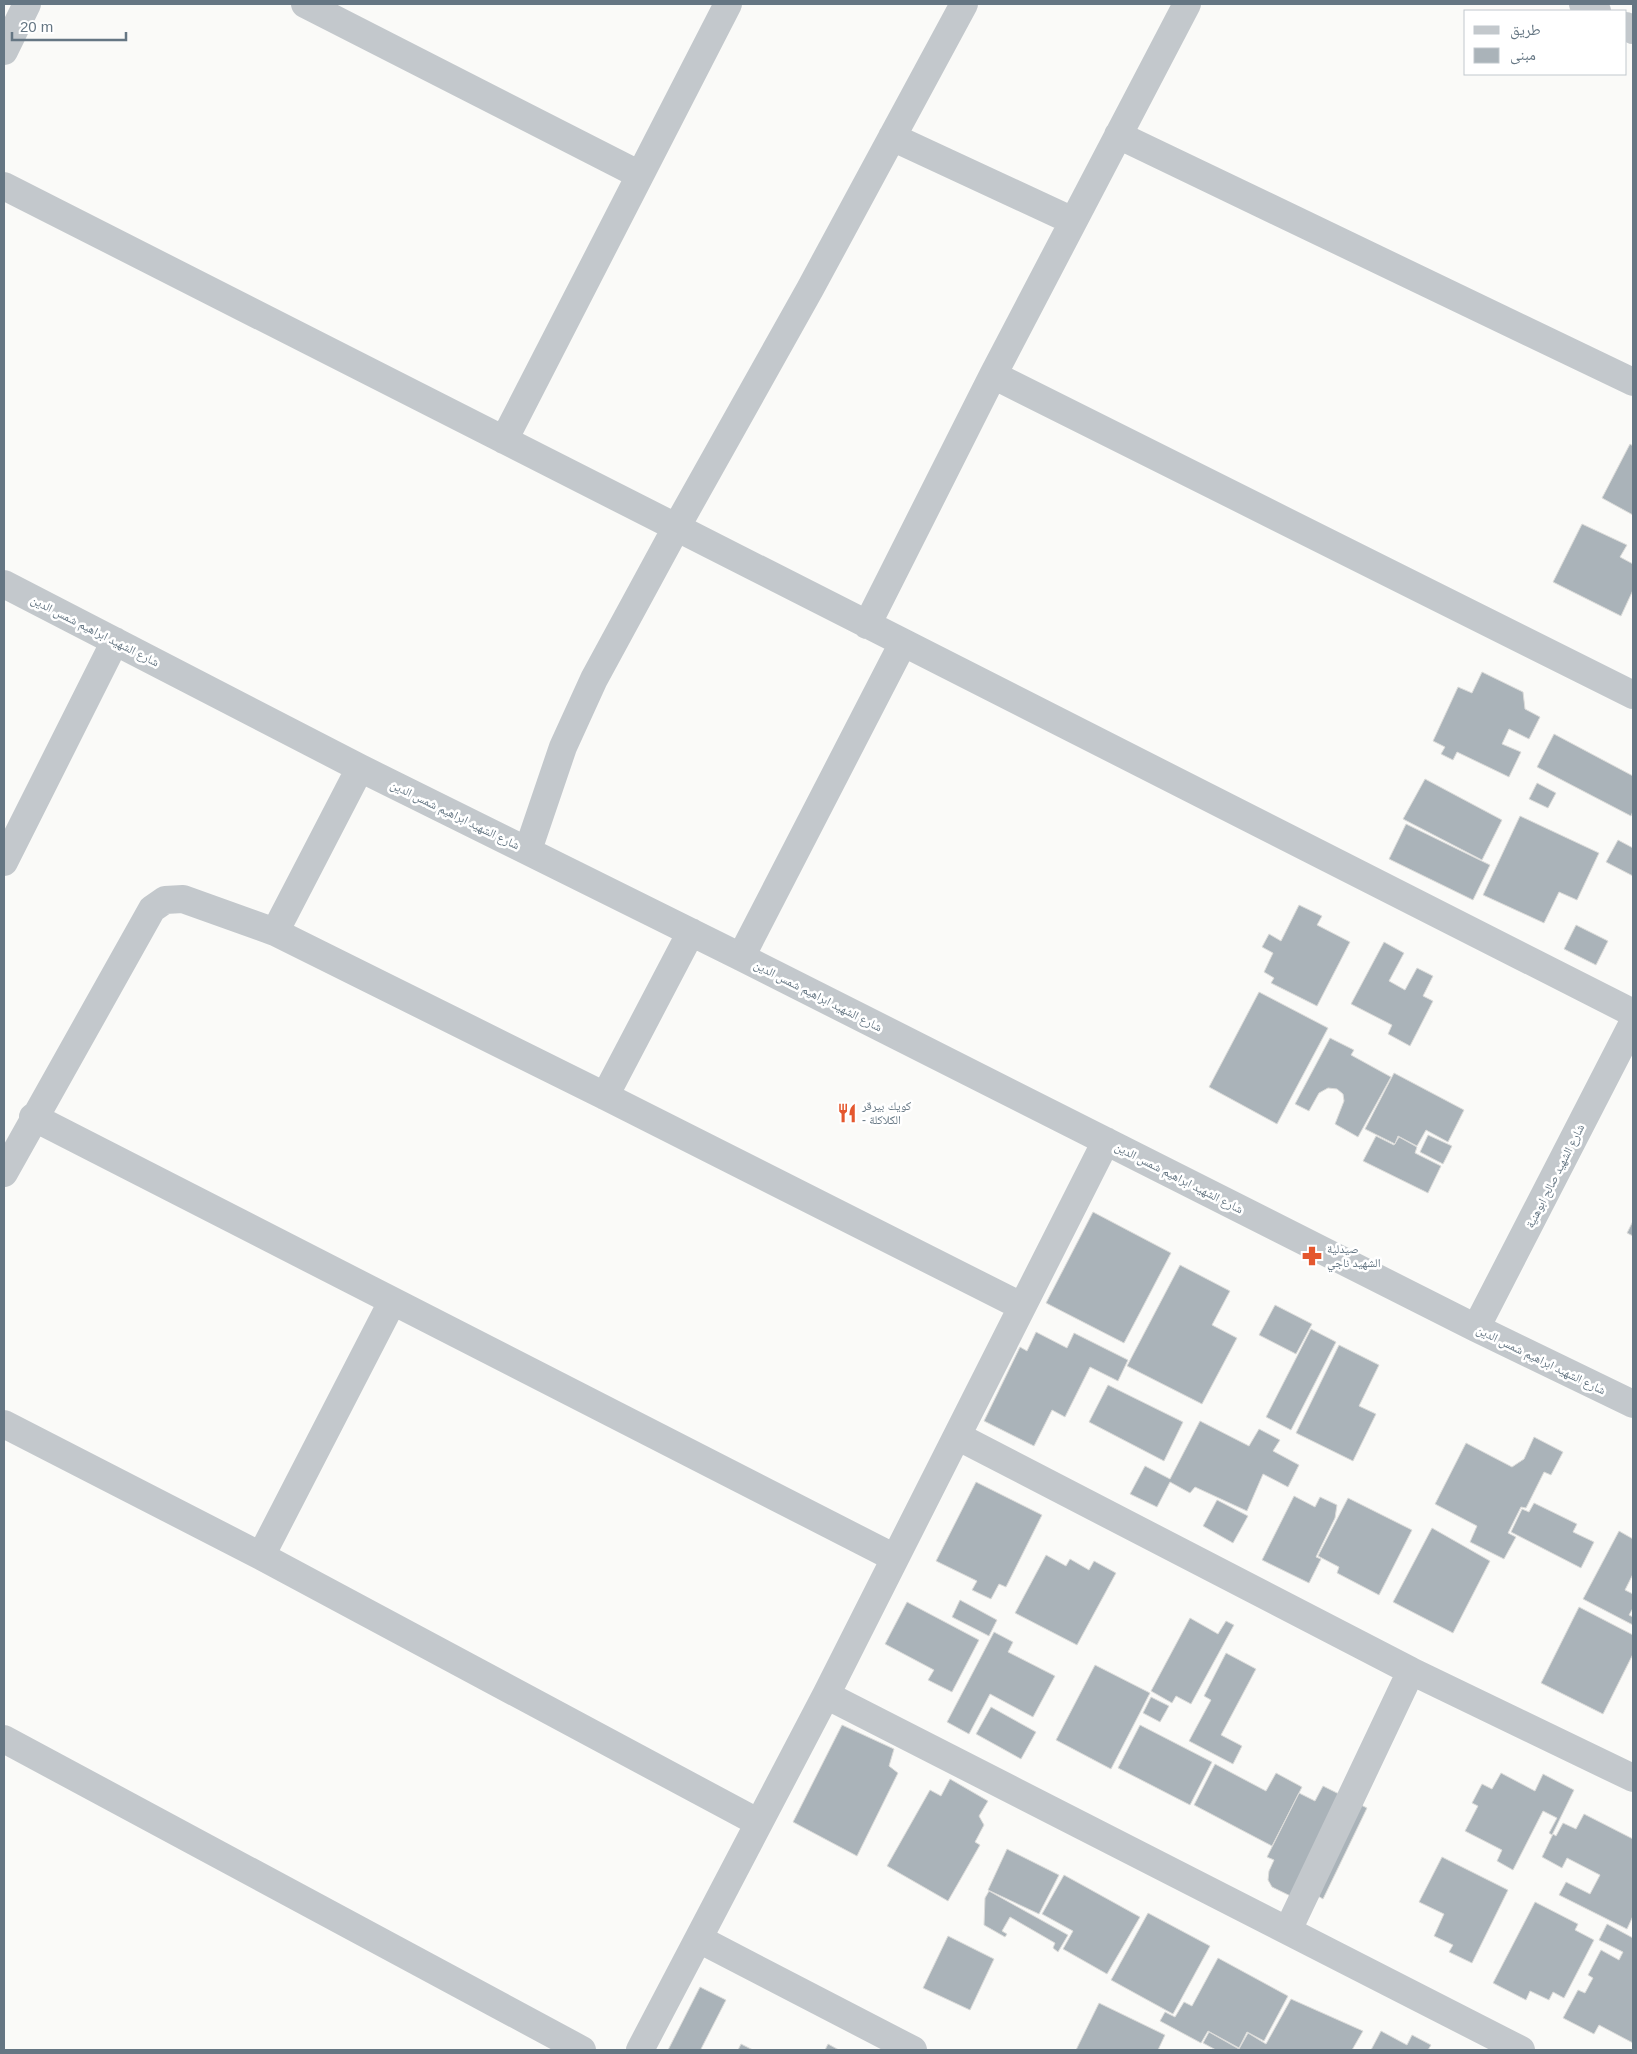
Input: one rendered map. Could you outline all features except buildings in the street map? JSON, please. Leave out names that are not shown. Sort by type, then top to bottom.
[{"type":"street","points":[[305,4],[640,175]]},
{"type":"street","points":[[504,440],[728,4]]},
{"type":"street","points":[[528,850],[563,747],[587,696],[676,528],[964,4]]},
{"type":"street","points":[[867,625],[993,376],[1187,4]]},
{"type":"street","points":[[1582,4],[1595,10]]},
{"type":"street","points":[[4,51],[16,15]]},
{"type":"street","points":[[1118,135],[1633,382]]},
{"type":"street","points":[[892,136],[1073,221]]},
{"type":"street","points":[[4,186],[1633,1013]]},
{"type":"street","points":[[993,376],[1633,695]]},
{"type":"street","name":"شارع الشهيد ابراهيم شمس الدين","points":[[4,584],[360,768],[528,850],[1476,1328],[1633,1404]]},
{"type":"street","points":[[4,862],[116,641]]},
{"type":"street","points":[[741,957],[903,643]]},
{"type":"street","points":[[275,932],[360,768]]},
{"type":"street","points":[[4,1173],[152,910],[165,900],[183,899],[275,932],[606,1096],[1021,1306]]},
{"type":"street","points":[[606,1096],[691,932]]},
{"type":"street","name":"شارع الشهيد صالح ابوهنية","points":[[1476,1328],[1633,1023]]},
{"type":"street","points":[[34,1117],[392,1302],[896,1558]]},
{"type":"street","points":[[640,2050],[700,1939],[826,1695],[1106,1141]]},
{"type":"street","points":[[262,1556],[392,1302]]},
{"type":"street","points":[[4,1424],[262,1556],[759,1823]]},
{"type":"street","points":[[957,1436],[1410,1671],[1633,1778]]},
{"type":"street","points":[[1288,1930],[1410,1671]]},
{"type":"street","points":[[826,1695],[1521,2050]]},
{"type":"street","points":[[4,1739],[582,2050]]},
{"type":"street","points":[[700,1939],[913,2050]]},
{"type":"place","name":"كويك بيرقر - الكلاكلة","points":[[847,1113]]},
{"type":"place","name":"صيدلية الشهيد ناجي","points":[[1312,1256]]}]
